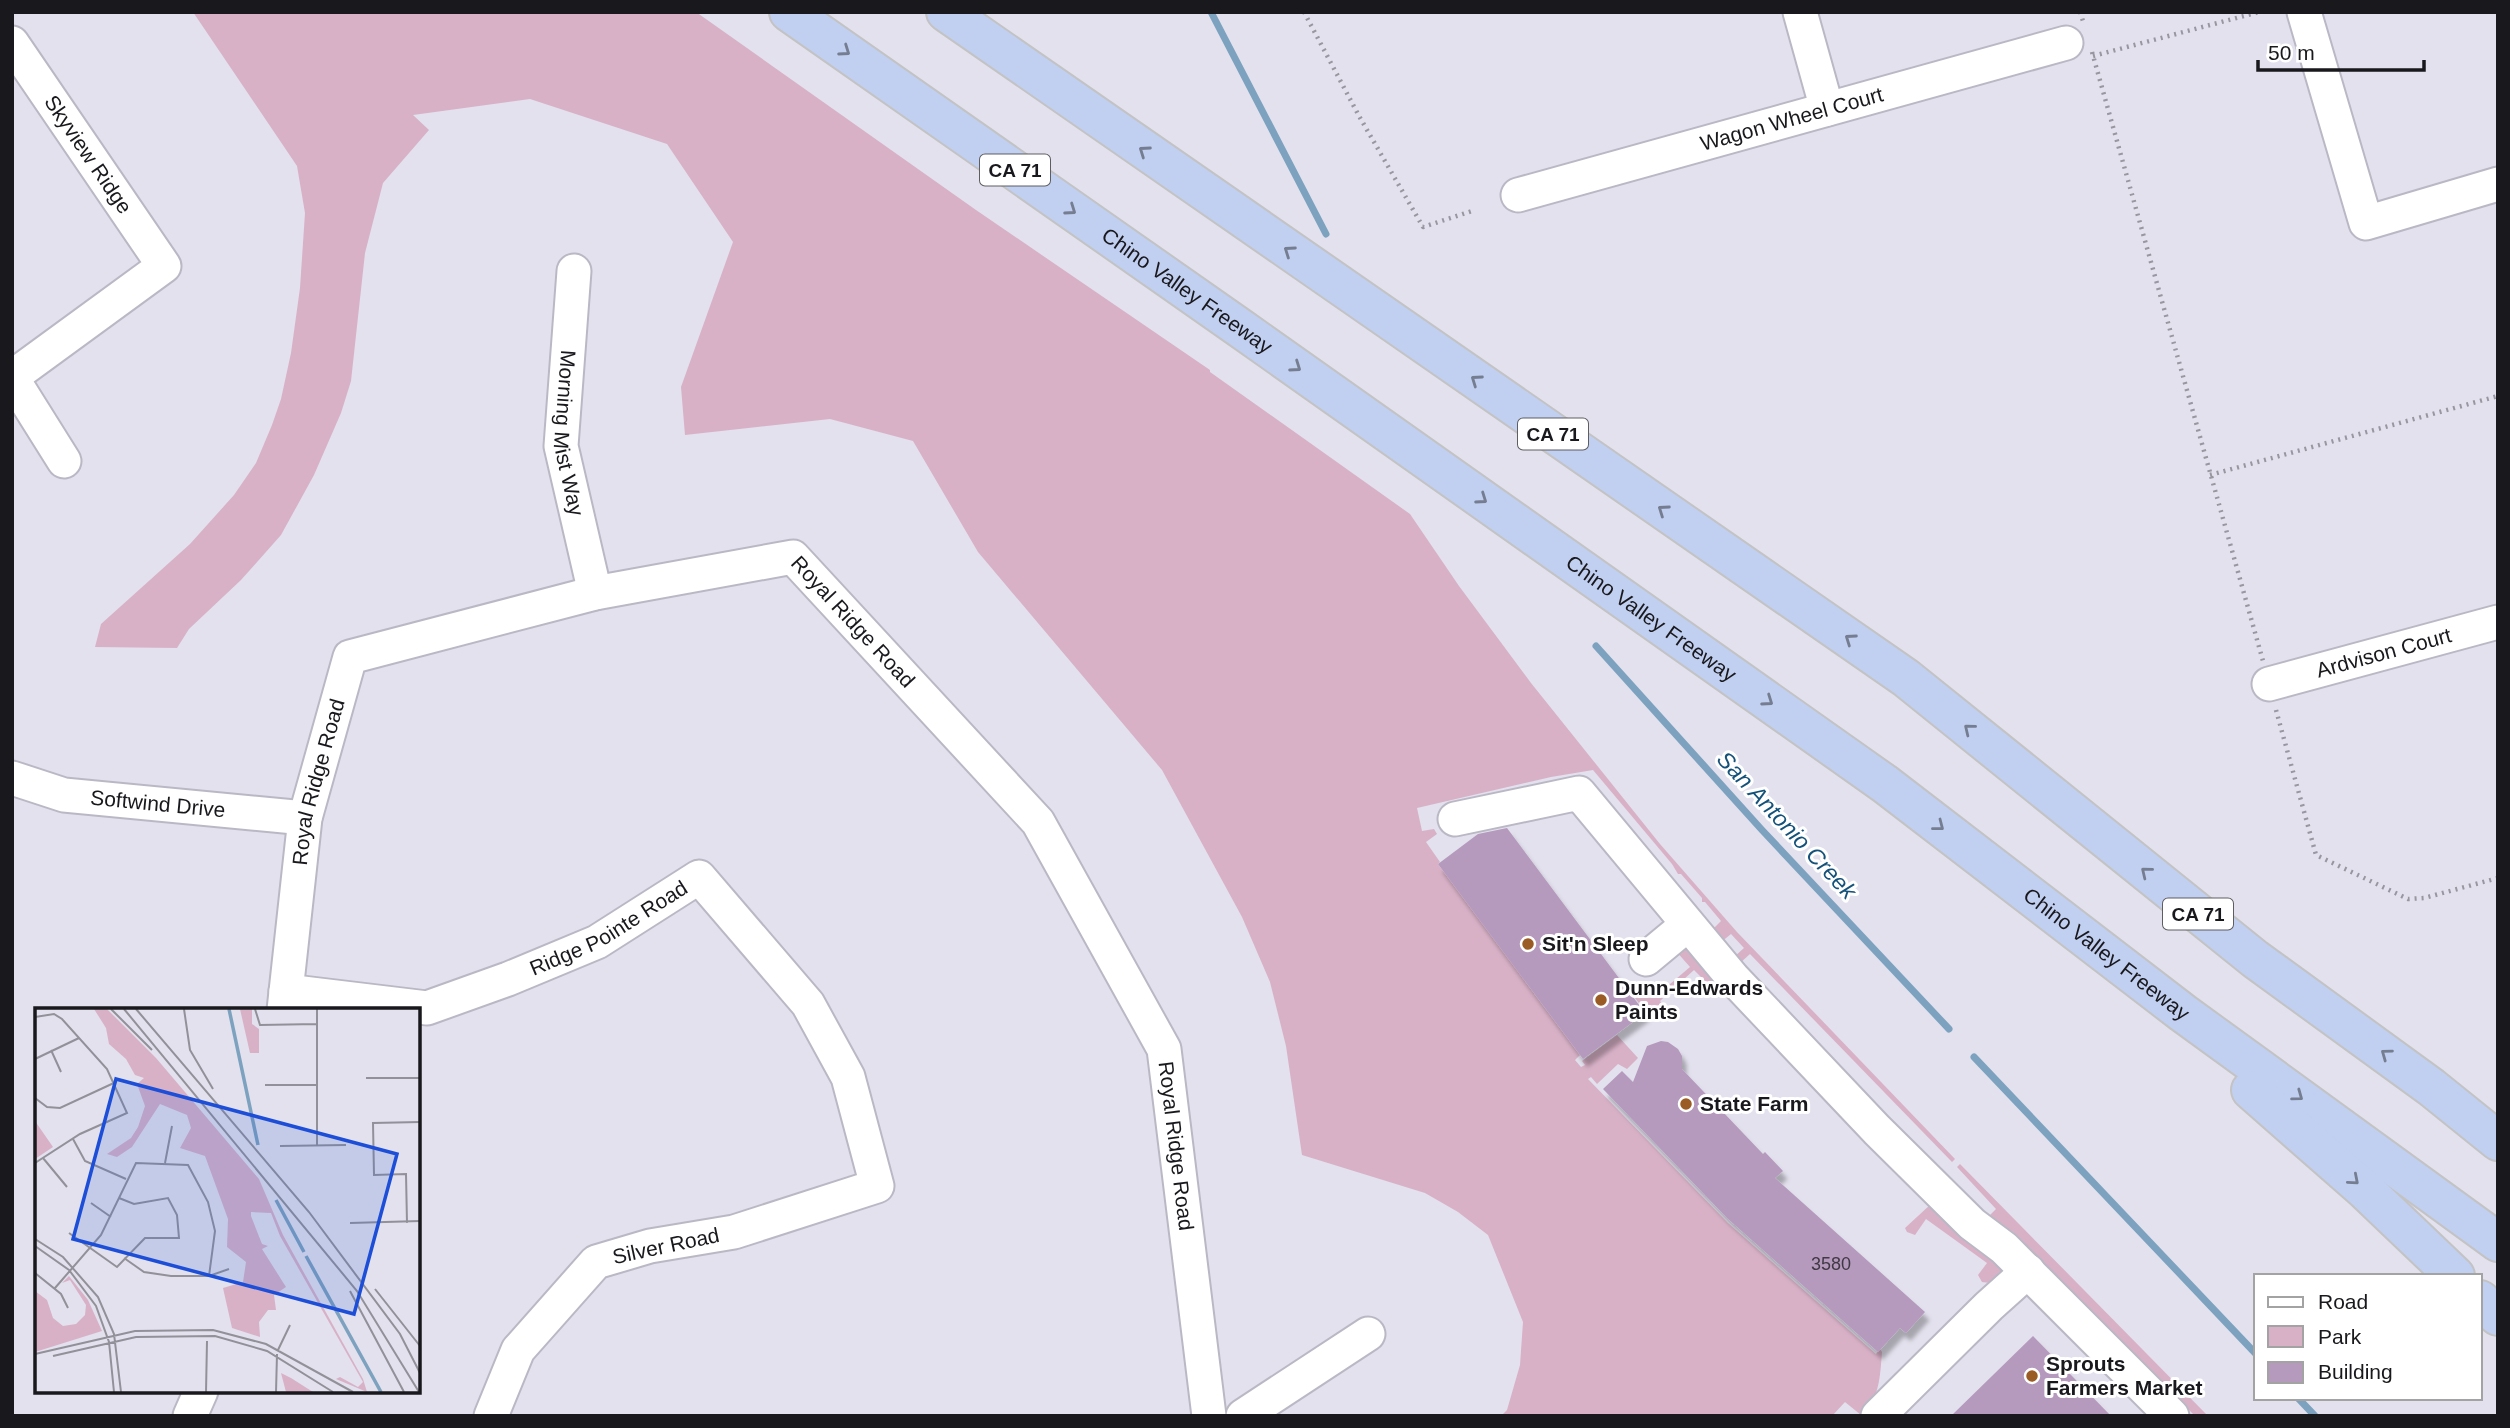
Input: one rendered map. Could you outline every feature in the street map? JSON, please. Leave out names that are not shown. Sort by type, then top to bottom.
[{"type":"highway","name":"Chino Valley Freeway","points":[[789,12],[1885,784],[2183,1013],[2498,1242]]},
{"type":"highway","name":"CA 71","points":[[946,12],[1906,678],[2255,959],[2431,1087],[2498,1141]]},
{"type":"highway","points":[[2183,1013],[2210,1055],[2365,1190],[2453,1274]]},
{"type":"highway","points":[[2431,1087],[2498,1108]]},
{"type":"highway","points":[[2482,1302],[2498,1317]]},
{"type":"street","points":[[1800,12],[1827,109]]},
{"type":"street","points":[[2304,12],[2365,223],[2498,184]]},
{"type":"street","name":"Skyview Ridge","points":[[12,43],[164,266],[12,378]]},
{"type":"street","name":"Wagon Wheel Court","points":[[1518,195],[1827,109],[2084,45]]},
{"type":"street","name":"Morning Mist Way","points":[[574,271],[561,446],[596,593]]},
{"type":"street","points":[[12,378],[64,461]]},
{"type":"street","name":"Royal Ridge Road","points":[[285,1001],[305,818],[350,657],[596,593],[793,557],[1038,822],[1164,1049],[1209,1416]]},
{"type":"street","name":"Ardvison Court","points":[[2269,684],[2498,622]]},
{"type":"street","name":"Softwind Drive","points":[[12,778],[64,795],[305,818]]},
{"type":"street","points":[[1455,819],[1579,793],[1732,978],[1877,1130],[1972,1224],[2004,1248],[2028,1271],[2172,1416]]},
{"type":"street","name":"Ridge Pointe Road","points":[[285,1001],[427,1007],[508,979],[597,942],[699,877],[808,1004],[848,1077],[877,1186]]},
{"type":"street","points":[[1646,959],[1687,925]]},
{"type":"street","name":"Silver Road","points":[[491,1416],[518,1350],[596,1262],[650,1246],[734,1232],[877,1186]]},
{"type":"street","points":[[1878,1416],[2028,1271]]},
{"type":"street","points":[[1243,1416],[1368,1334]]},
{"type":"street","points":[[190,1416],[200,1393]]},
{"type":"path","points":[[1304,12],[1359,116],[1423,227],[1472,211]]},
{"type":"path","points":[[2080,12],[2084,45],[2210,475],[2316,855],[2408,899],[2424,898],[2498,878]]},
{"type":"path","points":[[2084,45],[2259,12]]},
{"type":"path","points":[[2210,475],[2498,396]]},
{"type":"green space","points":[[193,12],[696,12],[976,210],[1210,370],[1410,514],[1531,683],[1660,844],[1737,932],[1955,1159],[1952,1162],[1750,954],[1740,963],[1734,957],[1744,948],[1731,934],[1720,943],[1709,933],[1721,921],[1705,902],[1702,902],[1702,898],[1681,874],[1678,874],[1593,770],[1417,808],[1422,831],[1434,829],[1437,834],[1426,842],[1440,862],[1438,864],[1580,1055],[1575,1060],[1581,1067],[1585,1065],[1582,1061],[1617,1035],[1638,1058],[1627,1069],[1618,1064],[1597,1084],[1591,1077],[1588,1079],[1728,1223],[1876,1354],[1880,1349],[1882,1352],[1878,1386],[1867,1409],[1861,1415],[1845,1402],[1832,1416],[1501,1416],[1507,1410],[1520,1365],[1523,1322],[1488,1235],[1458,1212],[1425,1193],[1302,1155],[1286,1046],[1270,982],[1242,917],[1162,770],[978,552],[913,441],[830,419],[685,435],[681,387],[733,242],[667,144],[530,99],[413,115],[429,130],[383,183],[365,253],[351,381],[341,413],[314,475],[281,535],[241,580],[189,629],[177,648],[95,647],[101,624],[190,544],[234,495],[256,463],[281,399],[291,353],[300,288],[305,213],[297,166]]},
{"type":"green space","points":[[1683,944],[1712,975],[1711,981],[1707,983],[1694,970],[1660,1001],[1666,1008],[1646,1012],[1632,994],[1635,992],[1633,988],[1644,982],[1656,996],[1690,967],[1675,950]]},
{"type":"green space","points":[[1960,1164],[2208,1416],[2195,1416],[2013,1232],[1986,1219],[1996,1209],[1957,1167]]},
{"type":"green space","points":[[1931,1204],[2004,1268],[1990,1283],[1982,1282],[1978,1275],[1987,1263],[1926,1219],[1915,1235],[1907,1232],[1905,1228]]},
{"type":"building","points":[[1507,828],[1645,1013],[1583,1059],[1438,864],[1478,834]]},
{"type":"building","points":[[1661,1041],[1678,1049],[1682,1056],[1682,1069],[1763,1154],[1765,1152],[1783,1171],[1775,1178],[1925,1312],[1906,1333],[1900,1328],[1878,1352],[1727,1218],[1603,1089],[1622,1071],[1633,1082],[1647,1046]]},
{"type":"building","name":"Sprouts Farmers Market","points":[[2033,1336],[2111,1416],[1951,1416]]},
{"type":"waterway","name":"San Antonio Creek","points":[[1211,12],[1326,234]]},
{"type":"waterway","name":"San Antonio Creek","points":[[1596,646],[1762,830],[1949,1029]]},
{"type":"waterway","name":"San Antonio Creek","points":[[1974,1057],[2254,1352]]},
{"type":"waterway","name":"San Antonio Creek","points":[[2300,1400],[2315,1416]]},
{"type":"place","name":"Sit'n Sleep","points":[[1528,944]]},
{"type":"place","name":"Dunn-Edwards Paints","points":[[1601,1000]]},
{"type":"place","name":"State Farm","points":[[1686,1104]]},
{"type":"place","name":"Sprouts Farmers Market","points":[[2032,1376]]}]
